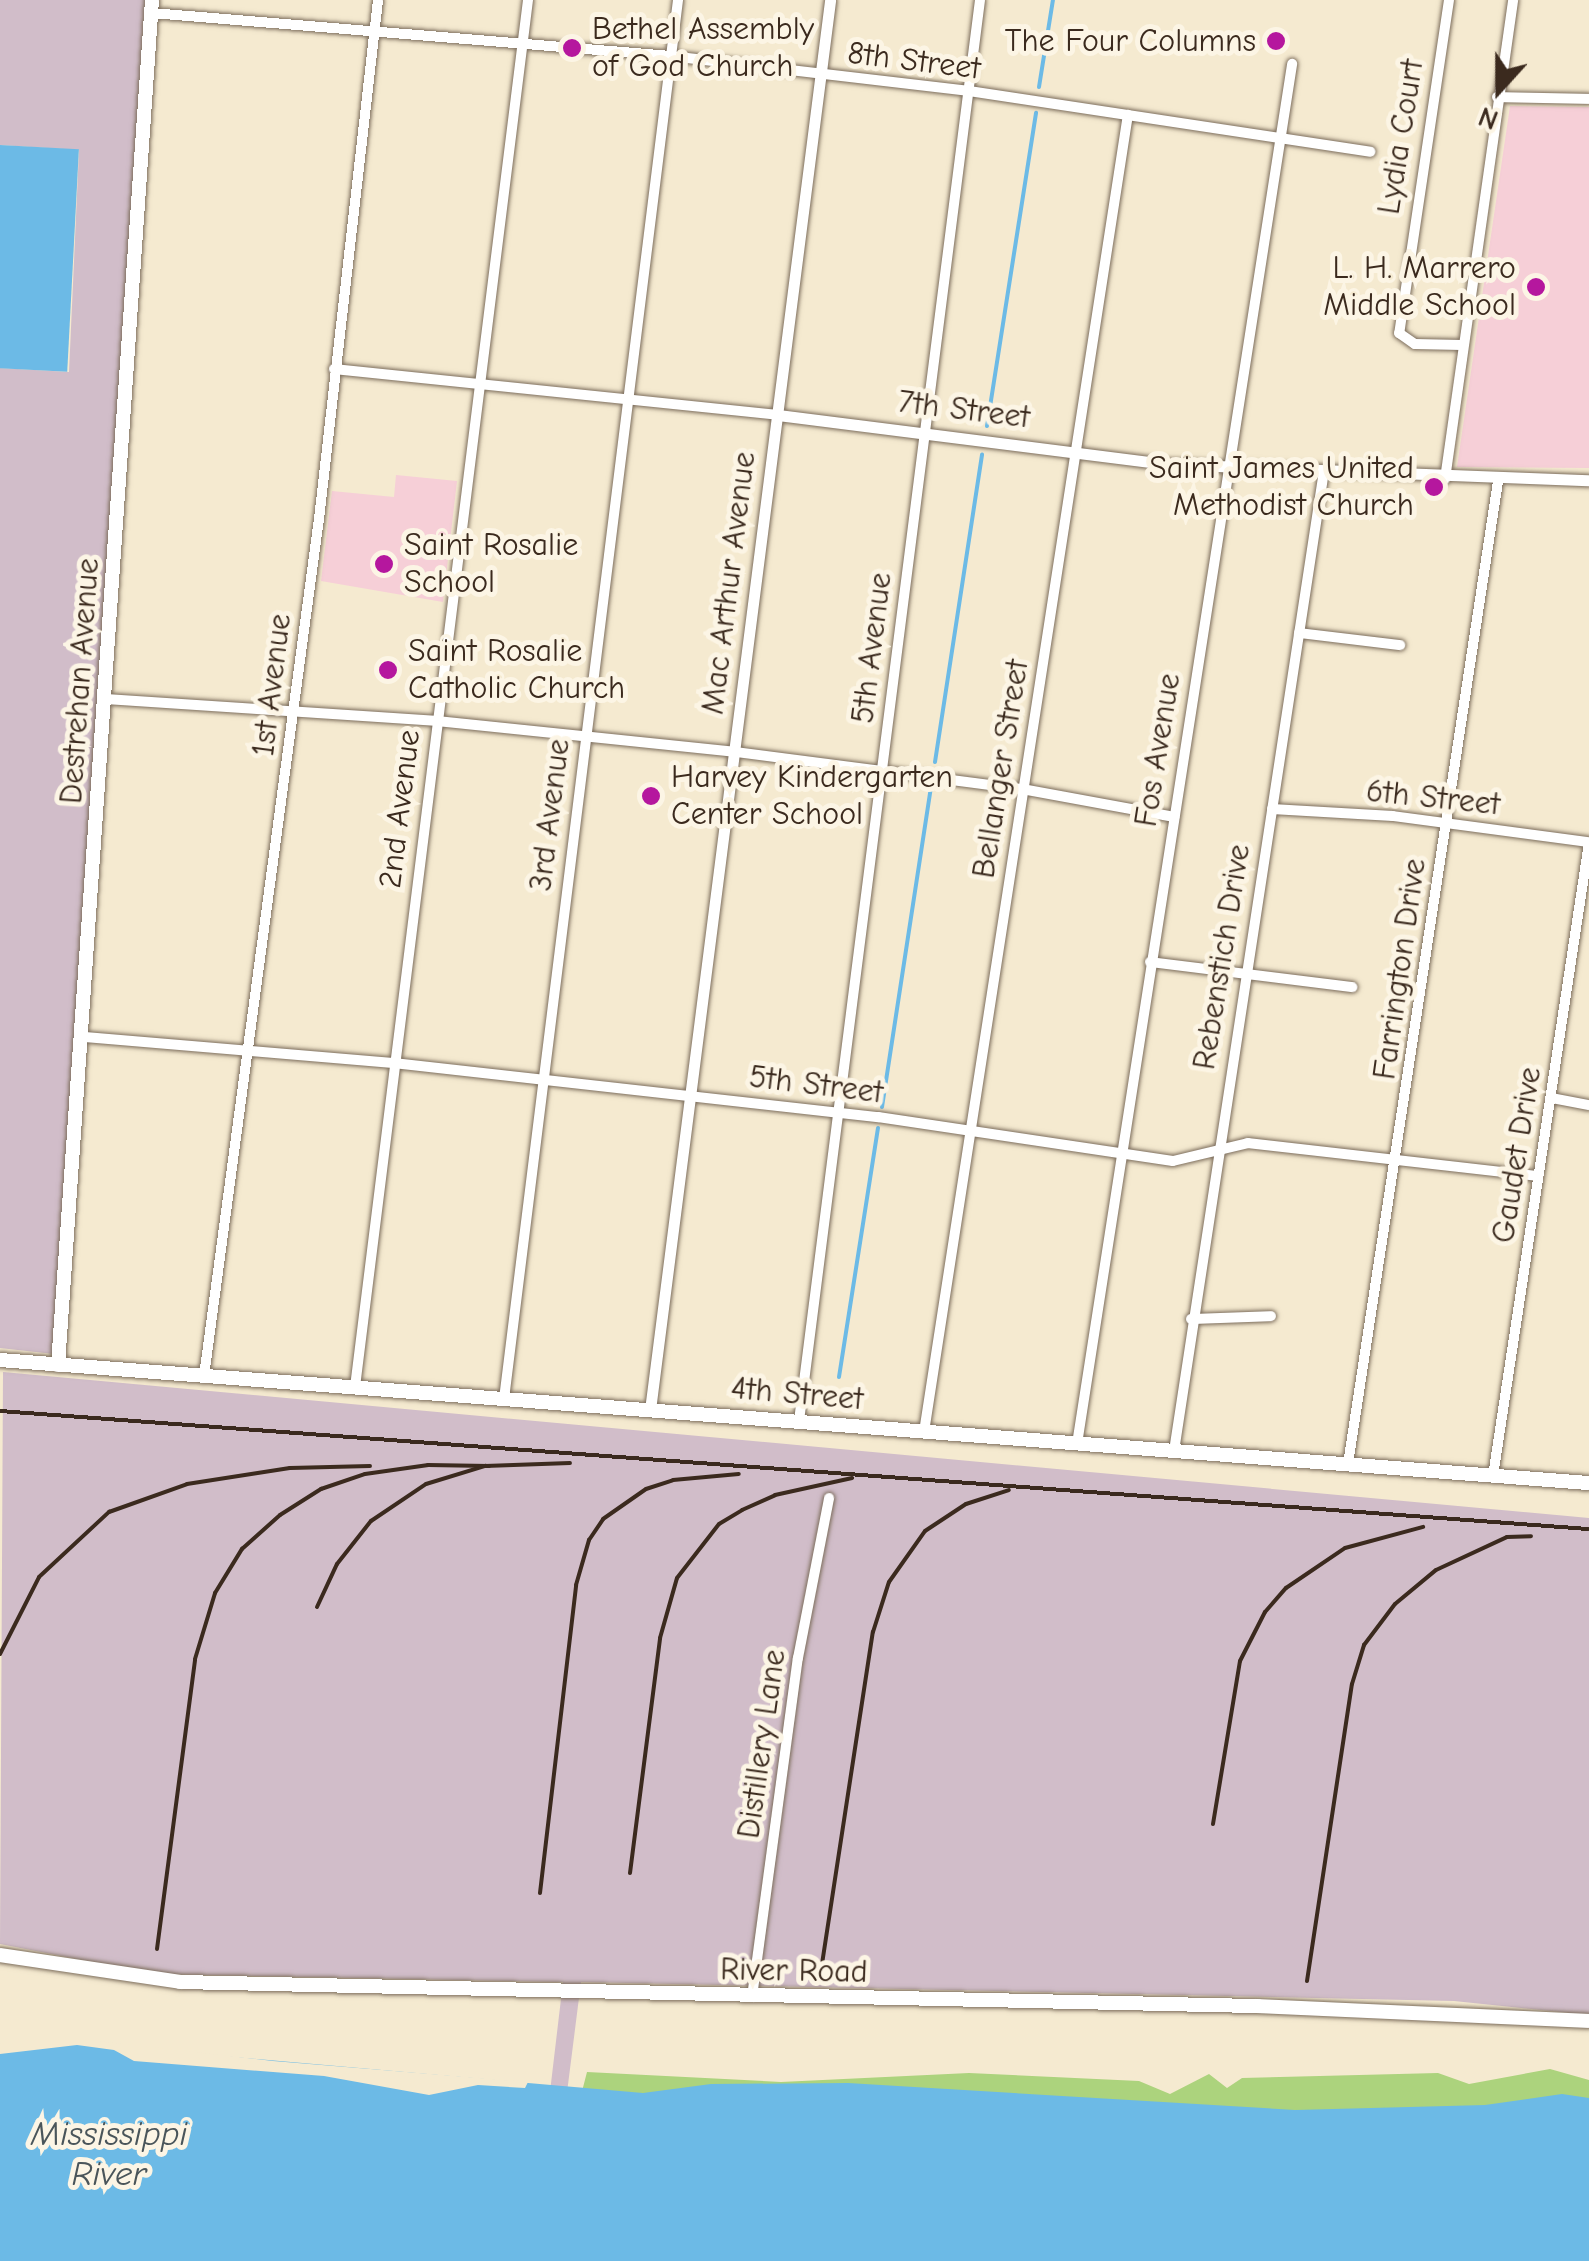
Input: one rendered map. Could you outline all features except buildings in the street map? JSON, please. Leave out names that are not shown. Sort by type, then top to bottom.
[{"type":"main road","name":"Destrehan Avenue","points":[[58,1365],[84,1037],[152,7]]},
{"type":"main road","name":"4th Street","points":[[0,1360],[1589,1483]]},
{"type":"main road","name":"River Road","points":[[0,1955],[180,1982],[752,1998],[1296,2007],[1589,2021]]},
{"type":"street","name":"1st Avenue","points":[[204,1376],[294,711],[378,0]]},
{"type":"street","name":"2nd Avenue","points":[[356,1387],[528,0]]},
{"type":"street","name":"3rd Avenue","points":[[504,1398],[678,0]]},
{"type":"street","name":"Mac Arthur Avenue","points":[[650,1410],[830,0]]},
{"type":"street","name":"5th Avenue","points":[[799,1421],[980,0]]},
{"type":"street","name":"Lydia Court","points":[[1449,0],[1399,333],[1415,344],[1462,345]]},
{"type":"street","points":[[1445,479],[1514,0]]},
{"type":"street","name":"8th Street","points":[[152,7],[671,56],[969,91],[1370,152]]},
{"type":"street","name":"Fos Avenue","points":[[1077,1444],[1292,64]]},
{"type":"street","points":[[1498,96],[1589,98]]},
{"type":"street","name":"Bellanger Street","points":[[924,1432],[1128,114]]},
{"type":"street","name":"7th Street","points":[[334,369],[628,396],[1076,452],[1227,466],[1445,479],[1589,480]]},
{"type":"street","name":"Rebenstich Drive","points":[[1174,1452],[1217,1148],[1324,470]]},
{"type":"street","name":"Farrington Drive","points":[[1348,1464],[1498,481]]},
{"type":"street","points":[[1300,633],[1400,645]]},
{"type":"street","points":[[107,699],[436,721],[736,752],[1022,789],[1174,817]]},
{"type":"street","name":"6th Street","points":[[1272,809],[1446,824],[1589,843]]},
{"type":"street","name":"Gaudet Drive","points":[[1494,1476],[1589,843]]},
{"type":"street","points":[[1150,962],[1352,987]]},
{"type":"street","name":"5th Street","points":[[84,1037],[394,1063],[840,1112],[1172,1161],[1248,1142],[1538,1176]]},
{"type":"street","points":[[1552,1098],[1589,1105]]},
{"type":"street","points":[[1192,1319],[1271,1316]]},
{"type":"street","name":"Distillery Lane","points":[[752,1998],[798,1658],[829,1498]]},
{"type":"shaded area","points":[[0,0],[145,0],[54,1354],[0,1348],[0,368],[69,372],[79,150],[0,145]]},
{"type":"shaded area","name":"L. H. Marrero Middle School","points":[[1510,106],[1589,107],[1589,468],[1457,467]]},
{"type":"shaded area","points":[[396,475],[457,481],[443,602],[321,581],[332,491],[394,497]]},
{"type":"shaded area","points":[[3,1372],[1589,1518],[1589,2015],[1454,2001],[581,1982],[561,2140],[545,2134],[563,1982],[154,1974],[0,1944]]},
{"type":"green space","points":[[1550,2069],[1589,2080],[1589,2101],[1454,2118],[579,2103],[587,2072],[781,2082],[969,2073],[1139,2081],[1170,2094],[1209,2074],[1227,2088],[1242,2078],[1438,2073],[1469,2084]]},
{"type":"water","points":[[0,145],[79,149],[67,372],[0,368]]},
{"type":"water","name":"Mississippi River","points":[[62,2042],[643,2093],[711,2084],[848,2083],[1295,2110],[1485,2105],[1562,2094],[1589,2098],[1589,2261],[0,2261],[0,2049]]},
{"type":"pier","points":[[62,2037],[273,2061],[528,2082],[525,2088],[478,2085],[429,2095],[324,2076],[134,2061],[114,2050],[77,2045],[0,2054],[0,2044]]},
{"type":"waterway","points":[[1039,87],[1053,0]]},
{"type":"waterway","points":[[987,426],[1036,113]]},
{"type":"waterway","points":[[935,762],[982,455]]},
{"type":"waterway","points":[[882,1107],[931,788]]},
{"type":"waterway","points":[[839,1377],[878,1128]]},
{"type":"railway","points":[[0,1411],[1589,1529]]},
{"type":"railway","points":[[317,1607],[337,1564],[371,1521],[426,1484],[485,1466],[570,1463]]},
{"type":"railway","points":[[157,1949],[195,1659],[215,1593],[242,1549],[280,1515],[321,1489],[365,1474],[428,1465],[489,1466]]},
{"type":"railway","points":[[0,1654],[39,1577],[109,1512],[187,1484],[290,1468],[370,1466]]},
{"type":"railway","points":[[540,1893],[576,1585],[589,1540],[603,1519],[646,1489],[673,1480],[739,1474]]},
{"type":"railway","points":[[630,1873],[660,1638],[677,1578],[719,1524],[742,1510],[775,1495],[852,1478]]},
{"type":"railway","points":[[822,1964],[873,1632],[889,1582],[925,1531],[966,1504],[1009,1490]]},
{"type":"railway","points":[[1213,1824],[1240,1661],[1265,1612],[1286,1588],[1345,1548],[1423,1527]]},
{"type":"railway","points":[[1307,1981],[1352,1684],[1364,1645],[1395,1604],[1436,1570],[1507,1537],[1531,1536]]},
{"type":"place","name":"The Four Columns","points":[[1276,41]]},
{"type":"place","name":"Bethel Assembly of God Church","points":[[572,48]]},
{"type":"place","name":"L. H. Marrero Middle School","points":[[1536,287]]},
{"type":"place","name":"Saint James United Methodist Church","points":[[1434,487]]},
{"type":"place","name":"Saint Rosalie School","points":[[384,564]]},
{"type":"place","name":"Saint Rosalie Catholic Church","points":[[388,670]]},
{"type":"place","name":"Harvey Kindergarten Center School","points":[[651,796]]}]
